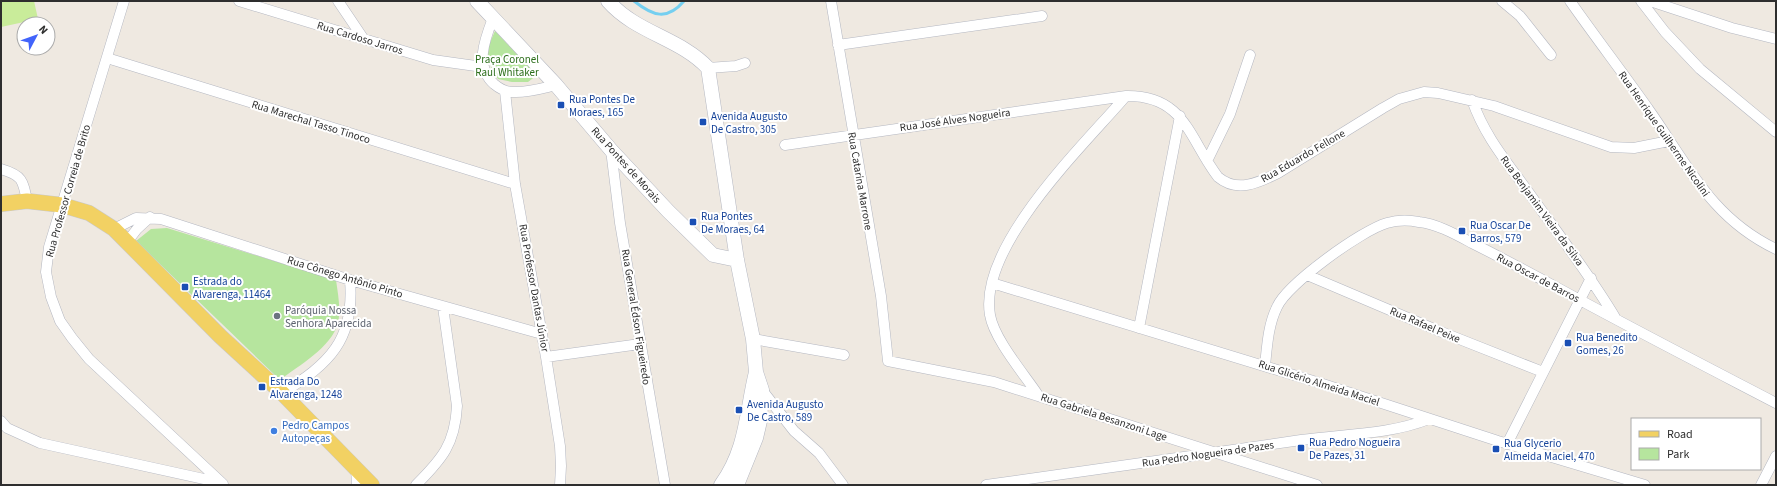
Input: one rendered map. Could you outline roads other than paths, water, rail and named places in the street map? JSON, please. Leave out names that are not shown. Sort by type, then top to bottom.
[{"type":"main road","points":[[1,204],[27,201],[62,205],[89,213],[114,229],[220,336],[282,393],[372,485]]},
{"type":"street","name":"Rua Professor Correia de Brito","points":[[124,1],[49,247],[46,272],[51,297],[60,321],[89,359],[226,484]]},
{"type":"street","name":"Rua Cardoso Jarros","points":[[239,1],[433,60],[483,67]]},
{"type":"street","points":[[338,1],[363,38]]},
{"type":"street","name":"Rua Pontes de Morais","points":[[477,1],[556,85],[611,150],[668,211],[713,255],[737,260]]},
{"type":"street","points":[[608,1],[632,22],[686,49],[708,68],[737,260],[753,339],[756,372],[762,390],[794,431],[819,453],[843,485]]},
{"type":"street","name":"Rua Catarina Marrone","points":[[831,1],[881,296],[888,361]]},
{"type":"street","points":[[1502,1],[1520,16],[1551,55]]},
{"type":"street","name":"Rua Henrique Guilherme Nicolini","points":[[1570,1],[1707,196],[1741,227],[1774,245]]},
{"type":"street","points":[[1640,1],[1665,32],[1700,69],[1776,132]]},
{"type":"street","points":[[1650,1],[1732,28],[1776,39]]},
{"type":"street","points":[[838,45],[1042,16]]},
{"type":"street","points":[[493,18],[484,48],[483,67],[491,81],[505,91],[515,92],[556,85]]},
{"type":"street","points":[[1207,162],[1230,114],[1250,55]]},
{"type":"street","name":"Rua Marechal Tasso Tinoco","points":[[107,58],[515,184]]},
{"type":"street","points":[[708,68],[736,66],[745,63]]},
{"type":"street","name":"Rua Professor Dantas Júnior","points":[[505,91],[515,184],[546,357],[560,446],[560,485]]},
{"type":"street","name":"Rua Eduardo Fellone","points":[[1126,96],[1141,96],[1157,101],[1180,116],[1197,142],[1207,162],[1218,177],[1224,182],[1233,185],[1252,184],[1278,173],[1399,99],[1424,92],[1438,93],[1472,100],[1524,115],[1611,147],[1634,148],[1669,141]]},
{"type":"street","points":[[1038,395],[995,329],[990,315],[989,300],[992,283],[1011,240],[1037,198],[1126,96]]},
{"type":"street","name":"Rua José Alves Nogueira","points":[[785,145],[1126,96]]},
{"type":"street","name":"Rua Benjamim Vieira da Silva","points":[[1472,100],[1479,119],[1492,143],[1591,278],[1616,319]]},
{"type":"street","points":[[1139,328],[1180,116]]},
{"type":"street","name":"Rua General Édson Figueiredo","points":[[611,150],[620,223],[665,485]]},
{"type":"street","points":[[1,169],[12,172],[20,177],[24,185],[27,201]]},
{"type":"street","points":[[128,242],[137,229],[150,217]]},
{"type":"street","name":"Rua Cônego Antônio Pinto","points":[[114,229],[136,218],[150,217],[161,219],[350,280],[542,334]]},
{"type":"street","name":"Rua Oscar de Barros","points":[[1265,366],[1270,327],[1276,307],[1283,296],[1308,275],[1375,228],[1388,223],[1402,221],[1420,222],[1439,227],[1462,237],[1776,403]]},
{"type":"street","name":"Rua Rafael Peixe","points":[[1308,275],[1439,331],[1543,372]]},
{"type":"street","points":[[1507,444],[1591,278]]},
{"type":"street","points":[[282,393],[310,375],[340,342],[347,328],[351,309],[350,280]]},
{"type":"street","name":"Rua Glicério Almeida Maciel","points":[[992,283],[1265,366],[1507,444],[1645,485]]},
{"type":"street","points":[[416,485],[432,468],[448,446],[453,438],[456,421],[457,406],[443,307]]},
{"type":"street","points":[[753,339],[844,355]]},
{"type":"street","points":[[546,357],[640,344]]},
{"type":"street","name":"Rua Gabriela Besanzoni Lage","points":[[888,361],[968,376],[1038,395],[1216,454],[1317,485]]},
{"type":"street","points":[[721,485],[735,460],[741,445],[746,427],[756,372]]},
{"type":"street","points":[[737,485],[756,438],[760,421],[762,390]]},
{"type":"street","name":"Rua Pedro Nogueira de Pazes","points":[[986,485],[1216,454],[1297,440],[1397,428],[1429,419]]},
{"type":"street","points":[[1,421],[7,428],[40,443],[226,484]]},
{"type":"street","points":[[1761,485],[1776,456]]},
{"type":"street","points":[[356,467],[357,485]]},
{"type":"waterway","points":[[634,1],[647,10],[660,14],[672,12],[684,1]]},
{"type":"place","name":"Rua Pontes De Moraes, 165","points":[[561,105]]},
{"type":"place","name":"Avenida Augusto De Castro, 305","points":[[703,122]]},
{"type":"place","name":"Rua Pontes De Moraes, 64","points":[[693,222]]},
{"type":"place","name":"Rua Oscar De Barros, 579","points":[[1462,231]]},
{"type":"place","name":"Estrada do Alvarenga, 11464","points":[[185,287]]},
{"type":"place","name":"Paróquia Nossa Senhora Aparecida","points":[[277,316]]},
{"type":"place","name":"Rua Benedito Gomes, 26","points":[[1568,343]]},
{"type":"place","name":"Estrada Do Alvarenga, 1248","points":[[262,387]]},
{"type":"place","name":"Avenida Augusto De Castro, 589","points":[[739,410]]},
{"type":"place","name":"Pedro Campos Autopeças","points":[[274,431]]},
{"type":"place","name":"Rua Pedro Nogueira De Pazes, 31","points":[[1301,448]]},
{"type":"place","name":"Rua Glycerio Almeida Maciel, 470","points":[[1496,449]]},
{"type":"park label","name":"Praça Coronel Raul Whitaker","points":[[507,65]]}]
